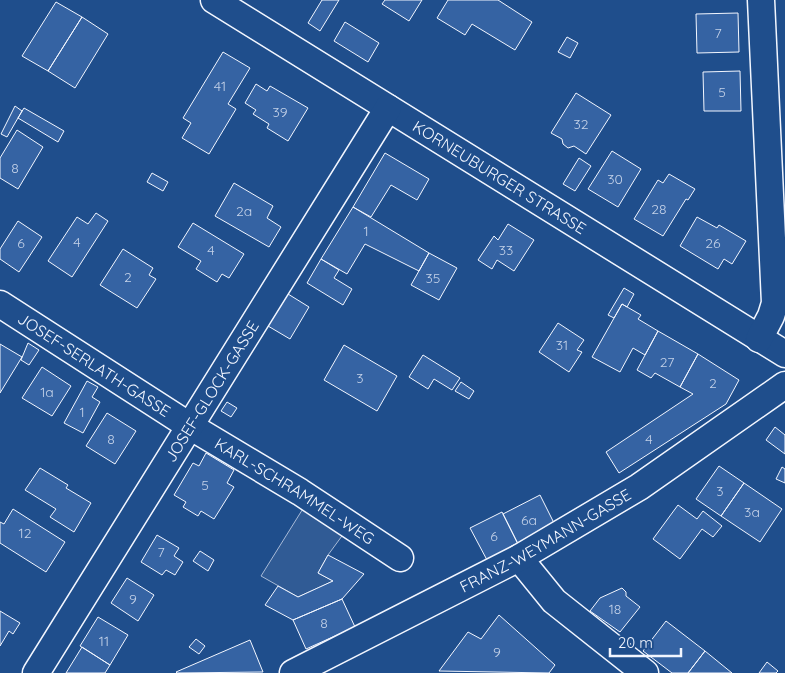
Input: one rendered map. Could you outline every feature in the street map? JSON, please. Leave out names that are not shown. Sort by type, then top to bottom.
[{"type":"street","name":"KORNEUBURGER STRASSE","points":[[214,0],[785,354]]},
{"type":"street","points":[[759,339],[771,316],[775,302],[775,52],[761,0]]},
{"type":"street","name":"JOSEF-GLOCK-GASSE","points":[[36,673],[188,425],[388,108]]},
{"type":"street","name":"JOSEF-SERLATH-GASSE","points":[[0,304],[188,425]]},
{"type":"street","name":"FRANZ-WEYMANN-GASSE","points":[[293,673],[519,558],[639,487],[785,385]]},
{"type":"street","name":"KARL-SCHRAMMEL-WEG","points":[[188,425],[300,492],[400,558]]},
{"type":"street","points":[[519,558],[554,600],[645,673]]},
{"type":"shaded area","points":[[309,499],[350,525],[328,555],[318,573],[333,581],[298,597],[261,576]]},
{"type":"building","points":[[322,0],[339,0],[320,31],[308,23]]},
{"type":"building","points":[[385,0],[422,0],[409,21],[382,4]]},
{"type":"building","points":[[448,0],[498,0],[532,22],[515,50],[472,24],[465,35],[437,18]]},
{"type":"building","points":[[56,2],[82,17],[48,71],[22,56]]},
{"type":"building","points":[[738,13],[739,52],[697,53],[696,14]]},
{"type":"building","points":[[82,17],[108,34],[75,88],[48,71]]},
{"type":"building","points":[[345,22],[379,43],[368,62],[334,41]]},
{"type":"building","points":[[567,37],[578,43],[570,58],[558,52]]},
{"type":"building","points":[[223,52],[250,68],[228,104],[236,109],[209,154],[182,138],[191,123],[183,118]]},
{"type":"building","points":[[740,71],[741,111],[704,111],[703,72]]},
{"type":"building","points":[[256,84],[267,91],[270,86],[308,108],[288,141],[267,128],[269,124],[253,114],[256,110],[245,103]]},
{"type":"building","points":[[576,93],[611,115],[586,154],[574,146],[568,148],[563,144],[562,139],[551,133]]},
{"type":"building","points":[[15,106],[22,111],[7,137],[1,134]]},
{"type":"building","points":[[24,108],[64,131],[58,142],[18,118]]},
{"type":"building","points":[[17,130],[43,147],[18,189],[0,178],[0,158]]},
{"type":"building","points":[[612,151],[641,169],[618,207],[588,189]]},
{"type":"building","points":[[385,153],[429,179],[417,200],[391,185],[371,217],[353,207]]},
{"type":"building","points":[[579,158],[591,166],[575,191],[563,184]]},
{"type":"building","points":[[152,173],[168,182],[163,191],[147,182]]},
{"type":"building","points":[[669,174],[695,189],[688,200],[686,199],[663,236],[634,219],[658,180],[663,183]]},
{"type":"building","points":[[234,183],[273,206],[267,218],[281,227],[269,247],[215,216]]},
{"type":"building","points":[[353,207],[429,253],[419,271],[365,244],[347,274],[321,259]]},
{"type":"building","points":[[96,213],[108,221],[72,277],[48,261],[77,217],[88,224]]},
{"type":"building","points":[[697,217],[717,228],[719,225],[746,241],[732,264],[724,259],[718,269],[680,246]]},
{"type":"building","points":[[18,221],[42,237],[19,272],[0,259],[0,249]]},
{"type":"building","points":[[193,223],[244,254],[229,278],[222,274],[217,282],[196,269],[201,261],[178,247]]},
{"type":"building","points":[[508,224],[534,240],[514,271],[497,260],[492,269],[478,260],[494,236],[498,240]]},
{"type":"building","points":[[123,249],[153,268],[149,275],[156,279],[137,308],[100,285]]},
{"type":"building","points":[[429,253],[457,268],[439,300],[411,285]]},
{"type":"building","points":[[321,259],[339,270],[334,278],[352,289],[343,305],[307,283]]},
{"type":"building","points":[[624,288],[634,294],[627,307],[622,304],[614,318],[608,315]]},
{"type":"building","points":[[288,294],[309,307],[290,339],[268,326]]},
{"type":"building","points":[[622,304],[641,315],[638,319],[658,331],[645,355],[633,348],[620,372],[592,357]]},
{"type":"building","points":[[558,323],[584,340],[577,350],[582,352],[569,372],[539,352]]},
{"type":"building","points":[[658,331],[698,354],[680,387],[655,373],[651,378],[637,370]]},
{"type":"building","points":[[28,343],[39,350],[29,365],[21,360]]},
{"type":"building","points":[[0,344],[22,357],[0,393]]},
{"type":"building","points":[[344,345],[397,376],[377,411],[324,380]]},
{"type":"building","points":[[698,354],[739,380],[726,404],[619,473],[606,452],[693,394],[680,387]]},
{"type":"building","points":[[423,355],[460,378],[452,390],[434,379],[428,389],[409,377]]},
{"type":"building","points":[[42,367],[71,386],[52,416],[22,398]]},
{"type":"building","points":[[87,381],[98,387],[92,397],[100,402],[83,433],[64,423]]},
{"type":"building","points":[[461,382],[474,391],[469,399],[455,391]]},
{"type":"building","points":[[227,402],[237,408],[231,417],[221,411]]},
{"type":"building","points":[[107,413],[136,431],[115,464],[86,446]]},
{"type":"building","points":[[775,427],[785,435],[785,454],[766,440]]},
{"type":"building","points":[[206,453],[234,470],[227,483],[234,487],[214,519],[201,511],[198,516],[183,507],[186,502],[174,495],[193,463],[199,466]]},
{"type":"building","points":[[719,466],[744,483],[721,516],[696,499]]},
{"type":"building","points":[[782,467],[785,469],[785,483],[776,479]]},
{"type":"building","points":[[40,468],[68,485],[66,488],[91,503],[74,532],[50,517],[56,509],[25,490]]},
{"type":"building","points":[[744,483],[782,509],[760,542],[721,516]]},
{"type":"building","points":[[540,495],[555,525],[518,544],[503,514]]},
{"type":"building","points":[[678,505],[697,519],[703,511],[722,526],[713,537],[702,529],[680,559],[653,539]]},
{"type":"building","points":[[13,509],[65,542],[46,572],[0,543],[0,522],[4,524]]},
{"type":"building","points":[[502,512],[518,544],[487,560],[470,528]]},
{"type":"building","points":[[157,535],[179,548],[174,556],[183,562],[175,575],[166,570],[162,575],[141,562]]},
{"type":"building","points":[[200,551],[214,560],[208,571],[193,561]]},
{"type":"building","points":[[328,555],[364,574],[342,599],[293,620],[265,605],[278,586],[298,597],[333,581],[318,573]]},
{"type":"building","points":[[127,578],[154,595],[138,621],[111,603]]},
{"type":"building","points":[[622,588],[626,592],[626,596],[640,607],[620,632],[590,611],[600,598]]},
{"type":"building","points":[[342,599],[355,627],[306,649],[293,620]]},
{"type":"building","points":[[0,611],[20,623],[13,634],[9,631],[0,646]]},
{"type":"building","points":[[499,615],[555,665],[549,673],[439,671],[468,632],[481,639]]},
{"type":"building","points":[[98,617],[128,635],[110,665],[80,646]]},
{"type":"building","points":[[666,621],[705,651],[688,673],[672,673],[643,651]]},
{"type":"building","points":[[196,639],[205,646],[199,654],[189,647]]},
{"type":"building","points":[[250,640],[263,672],[176,672]]},
{"type":"building","points":[[82,647],[110,665],[105,673],[66,673]]},
{"type":"building","points":[[705,651],[732,673],[688,673]]},
{"type":"building","points":[[767,662],[778,671],[776,673],[759,673]]}]
